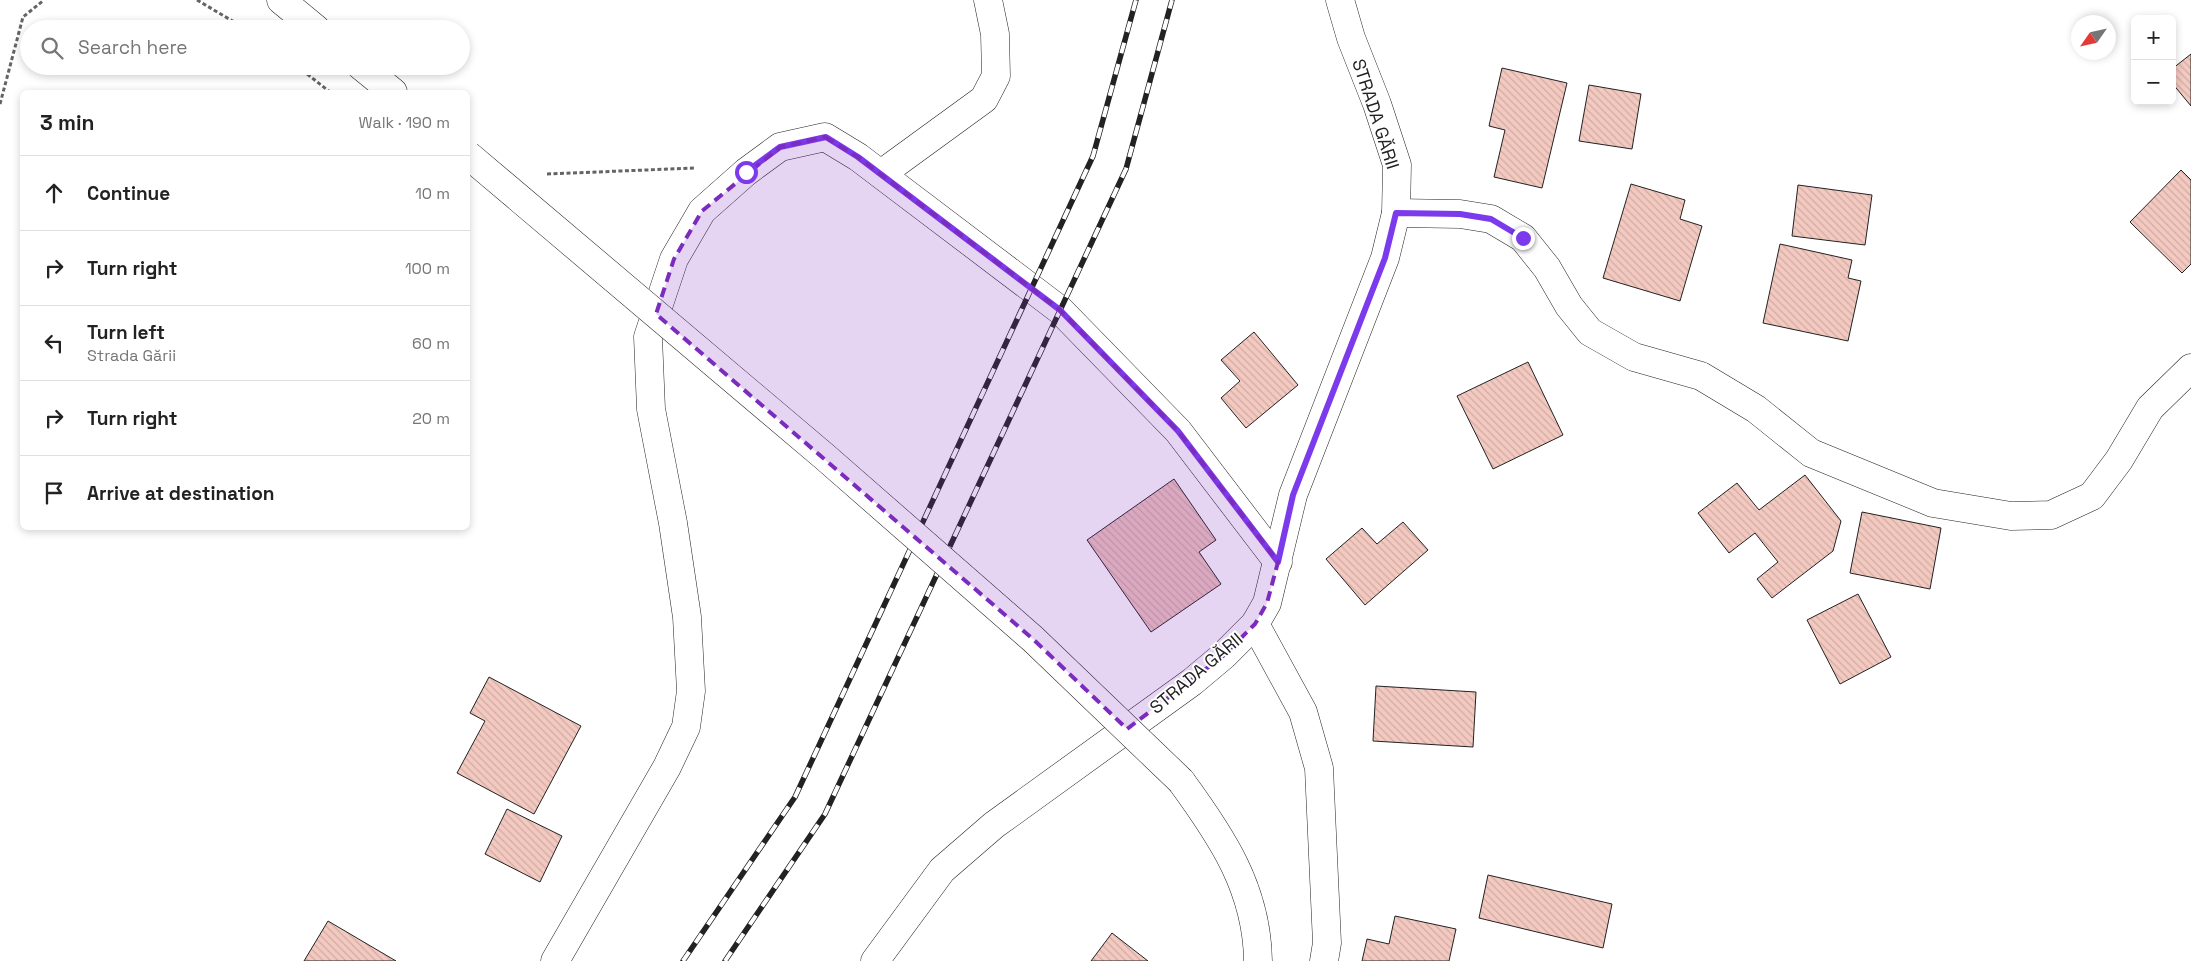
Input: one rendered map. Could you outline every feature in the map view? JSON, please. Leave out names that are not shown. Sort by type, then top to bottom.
[{"type":"street","points":[[281,0],[305,20]]},
{"type":"street","points":[[881,174],[984,99],[996,76],[994,34],[988,0]]},
{"type":"street","name":"STRADA GĂRII","points":[[874,961],[942,870],[994,825],[1192,682],[1223,656],[1255,624],[1267,603],[1293,495],[1385,258],[1396,213],[1396,165],[1377,104],[1351,38],[1340,0]]},
{"type":"street","points":[[372,75],[391,90]]},
{"type":"street","points":[[555,961],[667,767],[686,727],[691,692],[687,617],[673,523],[651,409],[648,336],[674,259],[702,211],[746,172],[780,147],[826,137],[881,174],[1060,310],[1178,431],[1278,562]]},
{"type":"street","points":[[470,157],[855,483],[1033,639],[1181,781],[1215,828],[1239,872],[1252,912],[1258,961]]},
{"type":"street","points":[[1396,213],[1460,214],[1491,219],[1523,238],[1548,268],[1569,306],[1590,332],[1634,357],[1701,376],[1756,409],[1811,453],[1933,504],[2011,516],[2051,515],[2092,496],[2119,460],[2150,408],[2191,368]]},
{"type":"street","points":[[1255,624],[1303,712],[1319,768],[1327,942],[1324,961]]},
{"type":"path","points":[[22,20],[23,17],[44,0]]},
{"type":"path","points":[[197,0],[231,20]]},
{"type":"path","points":[[0,104],[20,28]]},
{"type":"path","points":[[308,75],[327,90]]},
{"type":"path","points":[[541,174],[612,173],[691,168],[746,172]]},
{"type":"highlighted area","points":[[825,137],[858,157],[1060,310],[1178,431],[1278,562],[1267,603],[1255,624],[1223,656],[1127,729],[1033,639],[656,314],[674,259],[702,211],[780,147]]},
{"type":"building","points":[[2191,54],[2191,106],[2176,88],[2176,66]]},
{"type":"building","points":[[1502,68],[1567,83],[1542,188],[1494,177],[1505,130],[1489,126]]},
{"type":"building","points":[[1589,85],[1641,94],[1632,149],[1579,141]]},
{"type":"building","points":[[2181,170],[2191,180],[2191,264],[2182,273],[2130,222]]},
{"type":"building","points":[[1631,184],[1685,200],[1680,219],[1702,226],[1680,301],[1603,278]]},
{"type":"building","points":[[1798,185],[1872,195],[1865,245],[1792,236]]},
{"type":"building","points":[[1780,244],[1852,260],[1848,278],[1861,281],[1848,341],[1763,323]]},
{"type":"building","points":[[1254,332],[1298,385],[1246,428],[1221,398],[1240,381],[1221,360]]},
{"type":"building","points":[[1528,362],[1563,435],[1493,469],[1457,396]]},
{"type":"building","points":[[1805,475],[1841,521],[1833,551],[1772,598],[1757,579],[1778,562],[1755,533],[1729,553],[1698,513],[1737,483],[1759,510]]},
{"type":"building","points":[[1174,479],[1216,540],[1199,552],[1221,584],[1151,632],[1087,540]]},
{"type":"building","points":[[1862,512],[1941,528],[1930,589],[1850,573]]},
{"type":"building","points":[[1403,522],[1428,550],[1365,605],[1326,559],[1362,528],[1377,544]]},
{"type":"building","points":[[1858,594],[1891,657],[1840,684],[1807,620]]},
{"type":"building","points":[[489,677],[581,726],[534,814],[457,773],[485,721],[470,713]]},
{"type":"building","points":[[1376,686],[1476,692],[1473,747],[1373,741]]},
{"type":"building","points":[[507,809],[562,836],[540,882],[485,854]]},
{"type":"building","points":[[1488,875],[1612,904],[1603,948],[1479,918]]},
{"type":"building","points":[[1395,916],[1456,929],[1449,961],[1362,961],[1367,939],[1389,944]]},
{"type":"building","points":[[328,921],[396,961],[304,961]]},
{"type":"building","points":[[1112,933],[1148,961],[1091,961]]},
{"type":"railway","points":[[683,961],[795,797],[1093,156],[1136,0]]},
{"type":"railway","points":[[725,961],[825,814],[1126,169],[1172,0]]},
{"type":"route","points":[[746,172],[780,147],[826,137],[858,157],[1060,310],[1178,431],[1278,562],[1293,495],[1385,258],[1396,213],[1460,214],[1491,219],[1523,238]]}]
